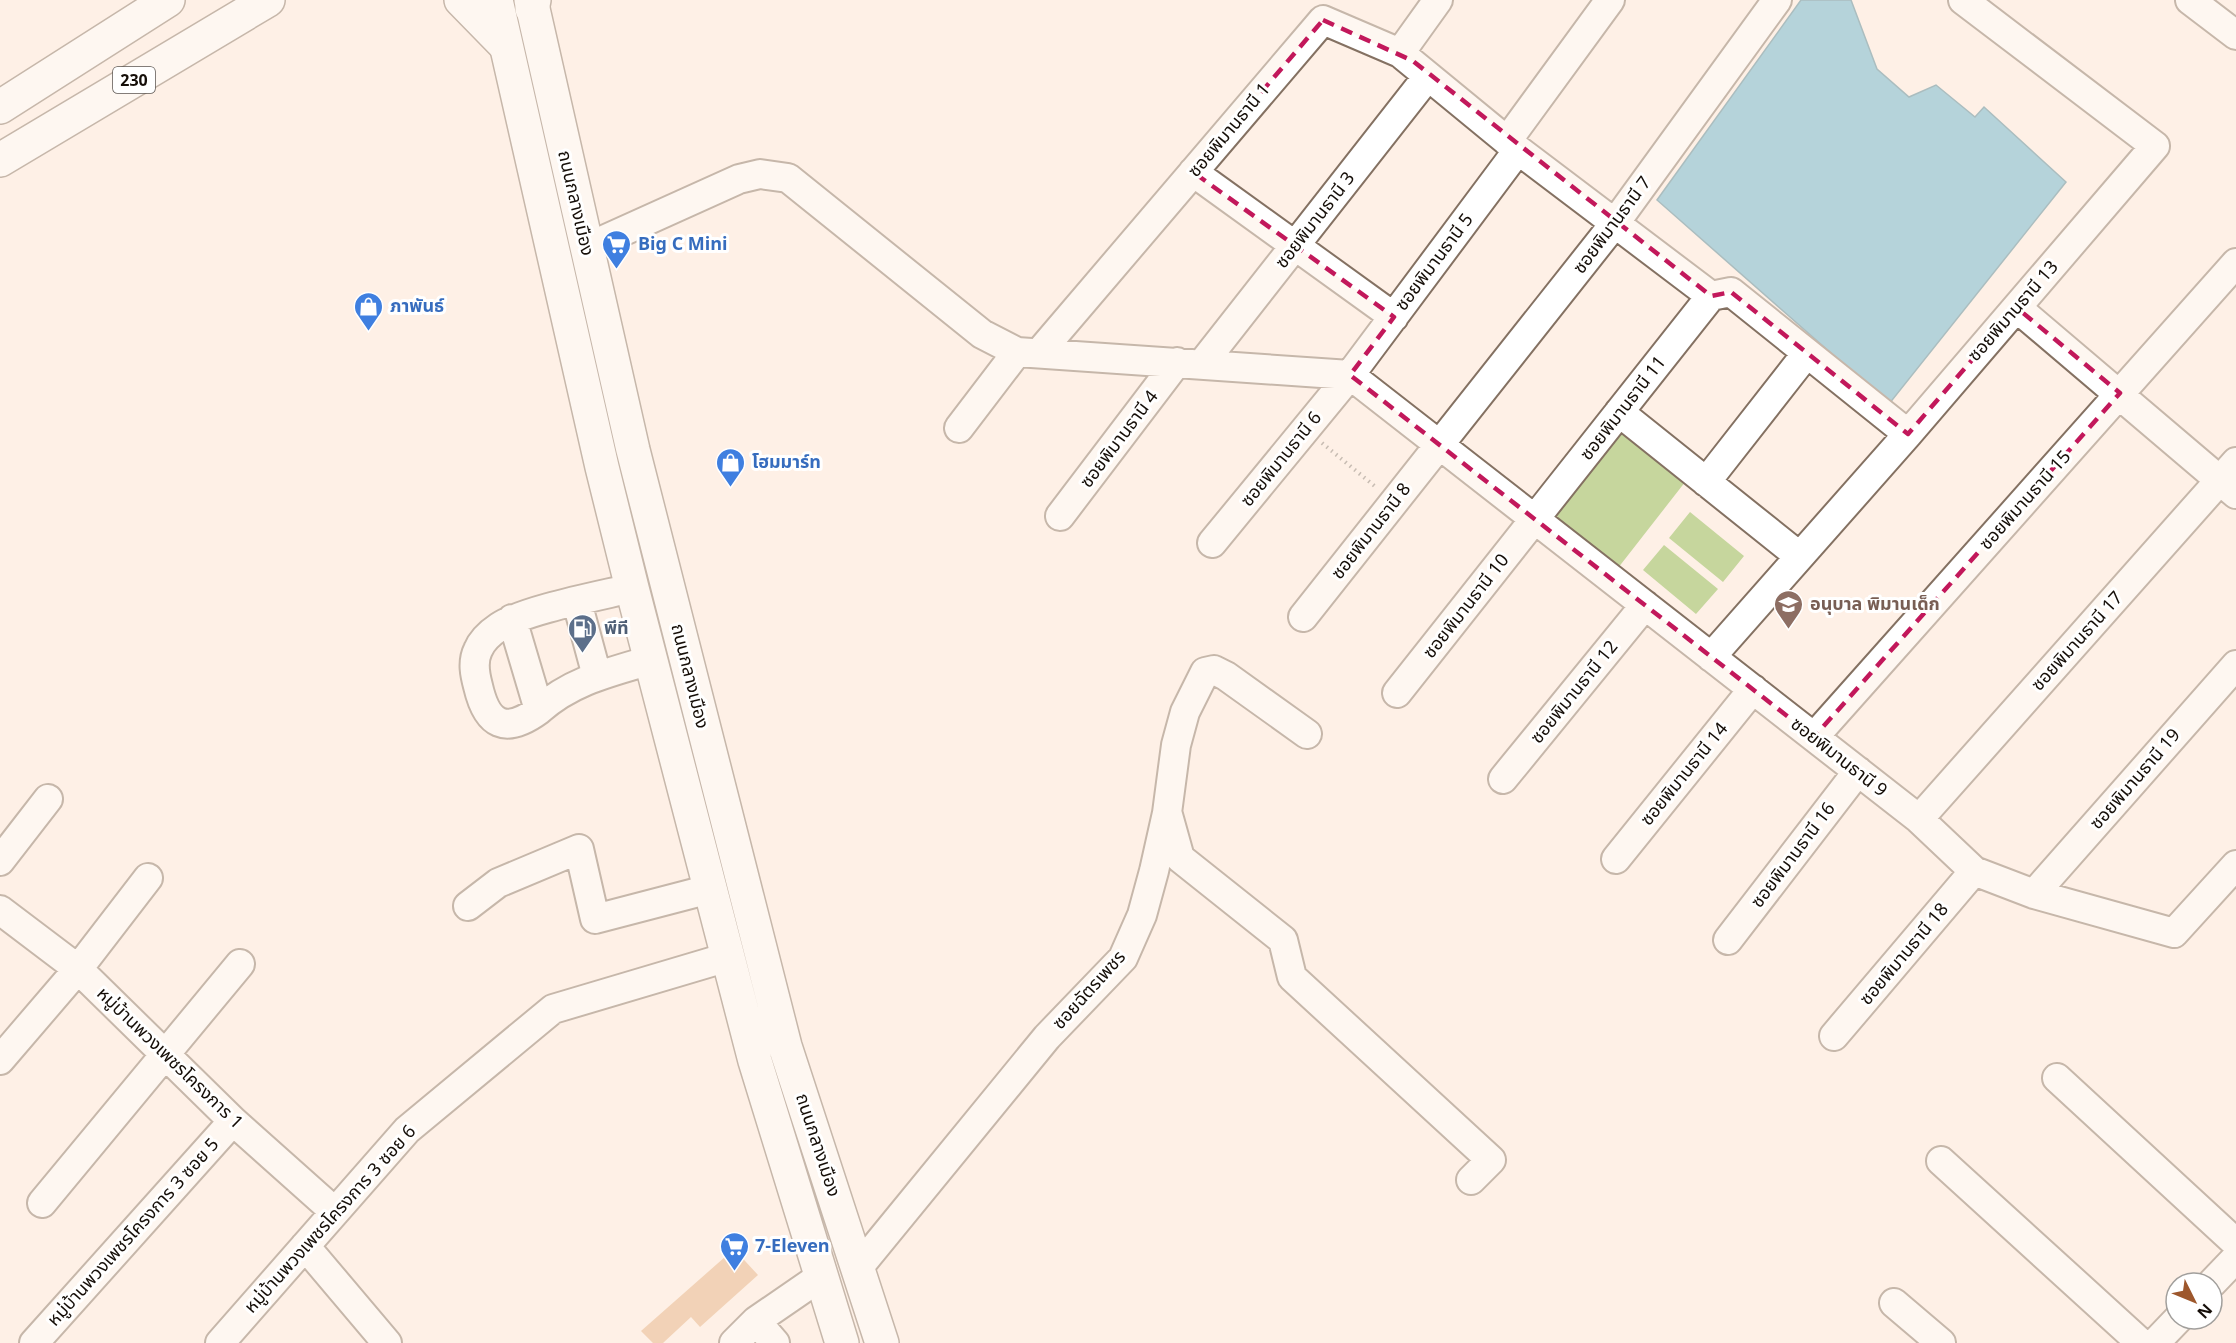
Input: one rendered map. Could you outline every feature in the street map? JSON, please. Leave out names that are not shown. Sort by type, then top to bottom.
[{"type":"main road","points":[[0,107],[168,0]]},
{"type":"main road","name":"230","points":[[0,160],[268,0]]},
{"type":"main road","points":[[461,0],[504,44]]},
{"type":"main road","name":"ถนนกลางเมือง","points":[[496,0],[504,44],[632,588],[754,1061],[842,1343]]},
{"type":"main road","name":"ถนนกลางเมือง","points":[[532,3],[586,248],[665,580],[785,1046],[882,1343]]},
{"type":"main road","points":[[632,588],[665,580]]},
{"type":"street","points":[[1438,0],[1400,53],[1512,146],[1711,296],[1731,292],[1908,434]]},
{"type":"street","name":"ซอยพิมานธานี 5","points":[[1350,375],[1394,317],[1610,0]]},
{"type":"street","name":"ซอยพิมานธานี 7","points":[[1439,444],[1615,223],[1777,0]]},
{"type":"street","name":"ซอยพิมานธานี 13","points":[[1711,657],[1908,434],[2156,146],[1964,0]]},
{"type":"street","points":[[2190,0],[2236,35]]},
{"type":"street","name":"ซอยพิมานธานี 1","points":[[959,428],[1193,172],[1323,20],[1400,53]]},
{"type":"street","name":"ซอยพิมานธานี 3","points":[[1190,363],[1295,245],[1428,76]]},
{"type":"street","points":[[1193,172],[1394,317]]},
{"type":"street","points":[[586,248],[739,179],[760,174],[788,178],[982,334],[1028,352],[1350,375]]},
{"type":"street","name":"ซอยพิมานธานี 15","points":[[1814,737],[2236,263]]},
{"type":"street","name":"ซอยพิมานธานี 11","points":[[1535,519],[1711,296]]},
{"type":"street","points":[[2016,308],[2231,479]]},
{"type":"street","points":[[1707,482],[1807,353]]},
{"type":"street","name":"ซอยพิมานธานี 4","points":[[1060,516],[1190,363]]},
{"type":"street","name":"ซอยพิมานธานี 9","points":[[1350,375],[1919,819],[1974,871],[2034,894],[2174,933],[2236,865]]},
{"type":"street","name":"ซอยพิมานธานี 6","points":[[1212,543],[1350,375]]},
{"type":"street","points":[[1619,412],[1799,556]]},
{"type":"street","name":"ซอยพิมานธานี 8","points":[[1303,617],[1439,444]]},
{"type":"street","name":"ซอยพิมานธานี 17","points":[[1919,819],[2231,479]]},
{"type":"street","name":"ซอยพิมานธานี 10","points":[[1397,693],[1535,519]]},
{"type":"street","points":[[632,588],[512,619],[489,634],[476,652],[475,675],[479,691],[487,714],[501,724],[518,722],[539,710],[569,687],[651,660]]},
{"type":"street","points":[[577,602],[597,676]]},
{"type":"street","name":"ซอยพิมานธานี 12","points":[[1503,779],[1645,605]]},
{"type":"street","points":[[512,619],[539,710]]},
{"type":"street","name":"ซอยพิมานธานี 19","points":[[2034,894],[2236,665]]},
{"type":"street","name":"ซอยฉัตรเพชร","points":[[858,1268],[1047,1037],[1123,958],[1142,915],[1167,813],[1176,745],[1185,712],[1205,672],[1214,670],[1226,676],[1307,734]]},
{"type":"street","name":"ซอยพิมานธานี 14","points":[[1616,859],[1752,689]]},
{"type":"street","name":"ซอยพิมานธานี 16","points":[[1728,940],[1858,771]]},
{"type":"street","points":[[0,861],[48,799]]},
{"type":"street","points":[[1167,813],[1180,858],[1283,940],[1292,976],[1491,1160],[1470,1180]]},
{"type":"street","points":[[468,906],[498,883],[579,849],[595,919],[710,889]]},
{"type":"street","name":"ซอยพิมานธานี 18","points":[[1834,1036],[1974,871]]},
{"type":"street","points":[[0,1060],[78,969],[148,878]]},
{"type":"street","name":"หมู่บ้านพวงเพชรโครงการ 1","points":[[0,910],[78,969],[233,1121],[335,1212]]},
{"type":"street","name":"หมู่บ้านพวงเพชรโครงการ 3 ซอย 6","points":[[220,1343],[407,1130],[553,1009],[728,957]]},
{"type":"street","points":[[42,1203],[240,964]]},
{"type":"street","points":[[2057,1078],[2236,1243]]},
{"type":"street","name":"หมู่บ้านพวงเพชรโครงการ 3 ซอย 5","points":[[34,1343],[233,1121]]},
{"type":"street","points":[[1941,1161],[2141,1343]]},
{"type":"street","points":[[305,1246],[387,1343]]},
{"type":"street","points":[[2224,1271],[2236,1258]]},
{"type":"street","points":[[734,1343],[756,1321],[820,1277]]},
{"type":"street","points":[[1894,1303],[1941,1343]]},
{"type":"street","points":[[756,1321],[775,1343]]},
{"type":"street","points":[[2155,1343],[2166,1331]]},
{"type":"path","points":[[1305,429],[1394,502]]},
{"type":"highlighted area","points":[[1323,20],[1413,61],[1711,296],[1731,292],[1908,434],[2017,308],[2120,393],[1814,737],[1350,375],[1394,317],[1193,172]]},
{"type":"green space","points":[[1623,426],[1689,477],[1618,568],[1552,517]]},
{"type":"green space","points":[[1690,512],[1744,556],[1723,582],[1669,538]]},
{"type":"green space","points":[[1664,545],[1718,589],[1696,614],[1643,570]]},
{"type":"water","points":[[1801,0],[1851,0],[1877,69],[1909,97],[1936,85],[1975,117],[1984,107],[2066,182],[1889,404],[1657,200]]},
{"type":"building","points":[[734,1249],[758,1275],[700,1327],[691,1317],[663,1343],[653,1343],[641,1331]]},
{"type":"place","name":"Big C Mini","points":[[617,270]]},
{"type":"place","name":"ภาพันธ์","points":[[369,332]]},
{"type":"place","name":"โฮมมาร์ท","points":[[731,488]]},
{"type":"place","name":"อนุบาล พิมานเด็ก","points":[[1789,630]]},
{"type":"place","name":"พีที","points":[[583,654]]},
{"type":"place","name":"7-Eleven","points":[[734,1272]]}]
